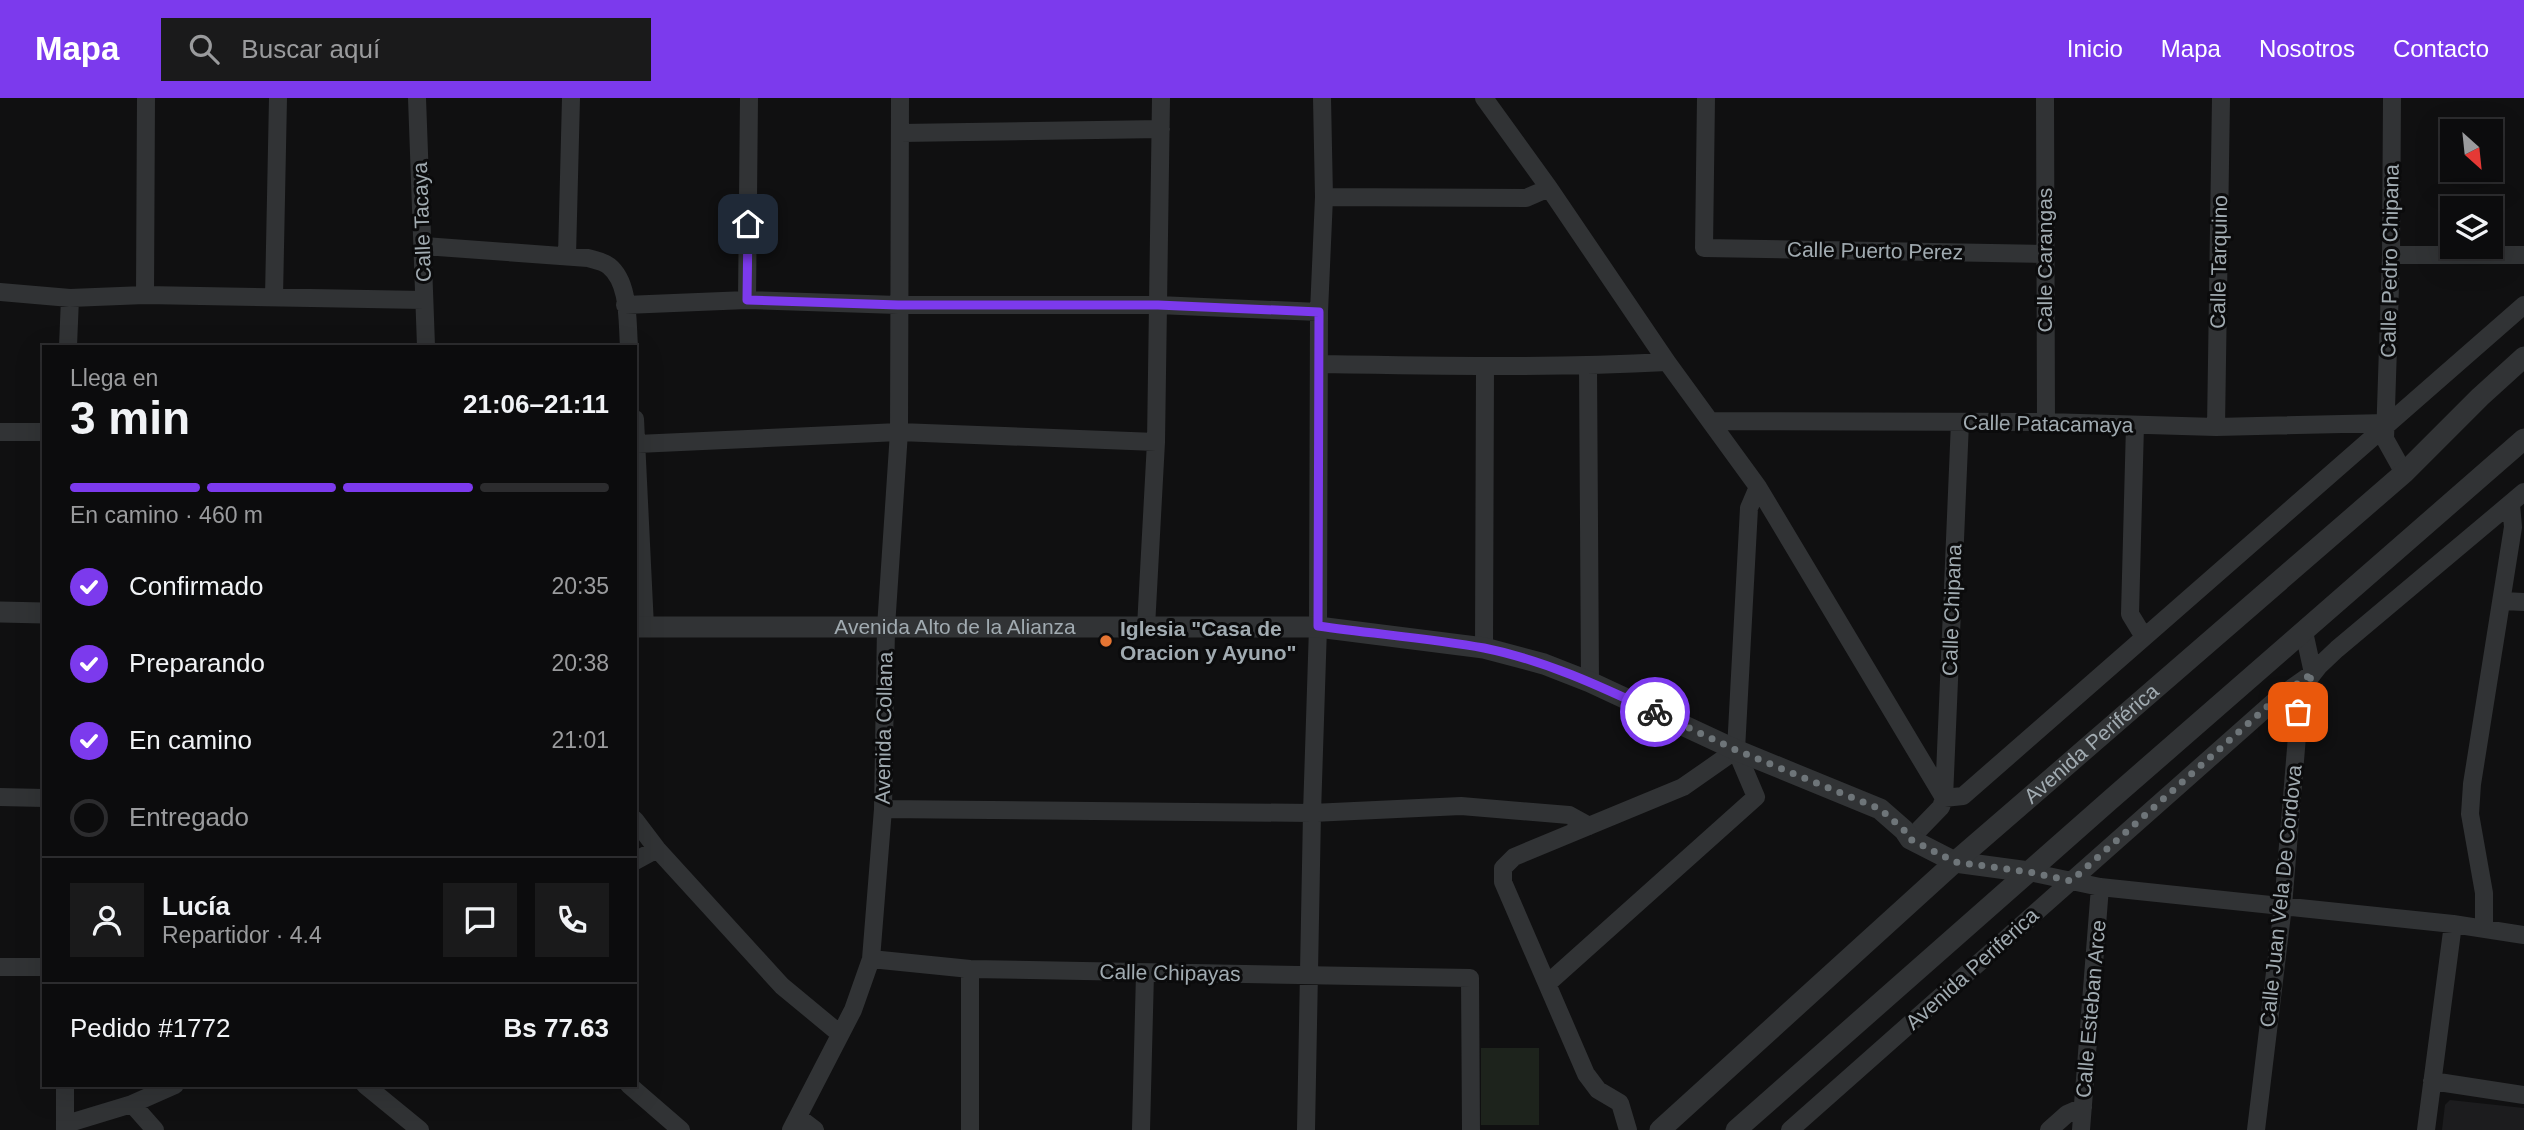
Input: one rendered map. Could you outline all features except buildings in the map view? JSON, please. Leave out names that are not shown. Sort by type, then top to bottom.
[{"type":"street","points":[[145,295],[146,98]]},
{"type":"street","points":[[274,297],[278,98]]},
{"type":"street","name":"Calle Tacaya","points":[[417,98],[426,345]]},
{"type":"street","points":[[567,256],[571,98]]},
{"type":"street","points":[[747,300],[749,98]]},
{"type":"street","name":"Avenida Collana","points":[[795,1124],[853,1010],[871,958],[883,809],[886,627],[899,432],[900,98]]},
{"type":"street","points":[[1146,627],[1156,442],[1161,98]]},
{"type":"street","points":[[1306,1130],[1318,626],[1319,312],[1324,197],[1322,98]]},
{"type":"street","points":[[1484,98],[1549,188],[1667,362],[1758,487],[1944,798],[1941,807],[1910,839]]},
{"type":"street","name":"Calle Puerto Perez","points":[[1706,98],[1704,248],[2045,254]]},
{"type":"street","name":"Calle Carangas","points":[[2045,98],[2046,422]]},
{"type":"street","name":"Calle Tarquino","points":[[2216,427],[2221,98]]},
{"type":"street","name":"Calle Pedro Chipana","points":[[2392,98],[2391,254],[2385,439],[2404,472]]},
{"type":"street","points":[[901,133],[1161,129]]},
{"type":"street","points":[[1324,197],[1526,198],[1549,188]]},
{"type":"street","points":[[424,246],[588,258],[607,264],[616,274],[621,286],[629,345]]},
{"type":"street","points":[[2391,254],[2524,255]]},
{"type":"street","points":[[0,292],[70,298],[145,295],[424,300]]},
{"type":"street","points":[[68,345],[70,298]]},
{"type":"street","points":[[625,305],[747,300],[898,305],[1158,305],[1319,312]]},
{"type":"street","points":[[1944,798],[1963,796],[2524,305]]},
{"type":"street","name":"Avenida Periférica","points":[[1660,1130],[1955,862],[2404,472],[2524,358]]},
{"type":"street","points":[[1320,364],[1485,368],[1667,362]]},
{"type":"street","points":[[1588,366],[1590,682]]},
{"type":"street","points":[[1484,648],[1485,368]]},
{"type":"street","name":"Calle Patacamaya","points":[[1710,421],[2046,422],[2216,427],[2387,423]]},
{"type":"street","name":"Calle Chipana","points":[[1944,798],[1960,422]]},
{"type":"street","points":[[2135,425],[2130,614],[2144,637]]},
{"type":"street","points":[[0,432],[42,432]]},
{"type":"street","points":[[640,627],[637,443],[899,432],[1156,442]]},
{"type":"street","points":[[1737,1130],[2524,439]]},
{"type":"street","points":[[1547,984],[1756,797],[1736,750],[1749,508],[1758,487]]},
{"type":"street","points":[[2484,929],[2484,892],[2470,814],[2472,784],[2518,498]]},
{"type":"street","name":"Calle Juan Vela De Cordova","points":[[2256,1130],[2283,906],[2298,712],[2302,695],[2313,673],[2337,649],[2518,498]]},
{"type":"street","points":[[2503,601],[2524,602]]},
{"type":"street","points":[[0,612],[42,613]]},
{"type":"street","name":"Avenida Alto de la Alianza","points":[[640,627],[1318,626],[1484,648],[1544,664],[1590,682],[1736,750],[1880,809],[1904,830],[1910,839],[1955,862],[2029,872]]},
{"type":"street","points":[[2304,632],[2313,673]]},
{"type":"street","name":"Avenida Periferica","points":[[1790,1130],[2278,697],[2313,673]]},
{"type":"street","points":[[1628,1130],[1620,1102],[1598,1090],[1586,1074],[1503,882],[1503,868],[1514,857],[1683,787],[1736,750]]},
{"type":"street","points":[[0,797],[42,798]]},
{"type":"street","points":[[883,809],[1312,813],[1461,806],[1569,815],[1590,825]]},
{"type":"street","points":[[637,823],[657,849],[782,986],[840,1034]]},
{"type":"street","points":[[637,859],[657,849]]},
{"type":"street","points":[[2029,872],[2100,887],[2453,924],[2524,935]]},
{"type":"street","name":"Calle Esteban Arce","points":[[2081,1130],[2100,887]]},
{"type":"street","points":[[2426,1130],[2453,924]]},
{"type":"street","name":"Calle Chipayas","points":[[871,958],[970,969],[1470,978],[1471,1130]]},
{"type":"street","points":[[0,967],[42,967]]},
{"type":"street","points":[[970,969],[970,1130]]},
{"type":"street","points":[[1140,1130],[1144,973]]},
{"type":"street","points":[[2432,1081],[2524,1095]]},
{"type":"street","points":[[65,1087],[65,1127],[132,1104],[170,1087]]},
{"type":"street","points":[[367,1087],[420,1130]]},
{"type":"street","points":[[631,1087],[681,1130]]},
{"type":"street","points":[[132,1104],[155,1130]]},
{"type":"street","points":[[2049,1130],[2067,1114],[2082,1107]]},
{"type":"street","points":[[795,1124],[815,1130]]},
{"type":"shaded area","points":[[1481,1048],[1539,1048],[1539,1125],[1481,1125]]},
{"type":"shaded area","points":[[2450,1100],[2524,1108],[2524,1130],[2442,1130],[2445,1105]]},
{"type":"way so far","points":[[1655,712],[1736,750],[1880,809],[1904,830],[1910,839],[1955,862],[2071,881],[2278,697],[2313,673],[2302,695],[2298,712]]},
{"type":"place","name":"Iglesia \"Casa de Oracion y Ayuno\"","points":[[1106,641]]},
{"type":"route","points":[[748,224],[747,300],[898,305],[1158,305],[1319,312],[1318,626],[1484,648],[1544,664],[1655,712]]}]
